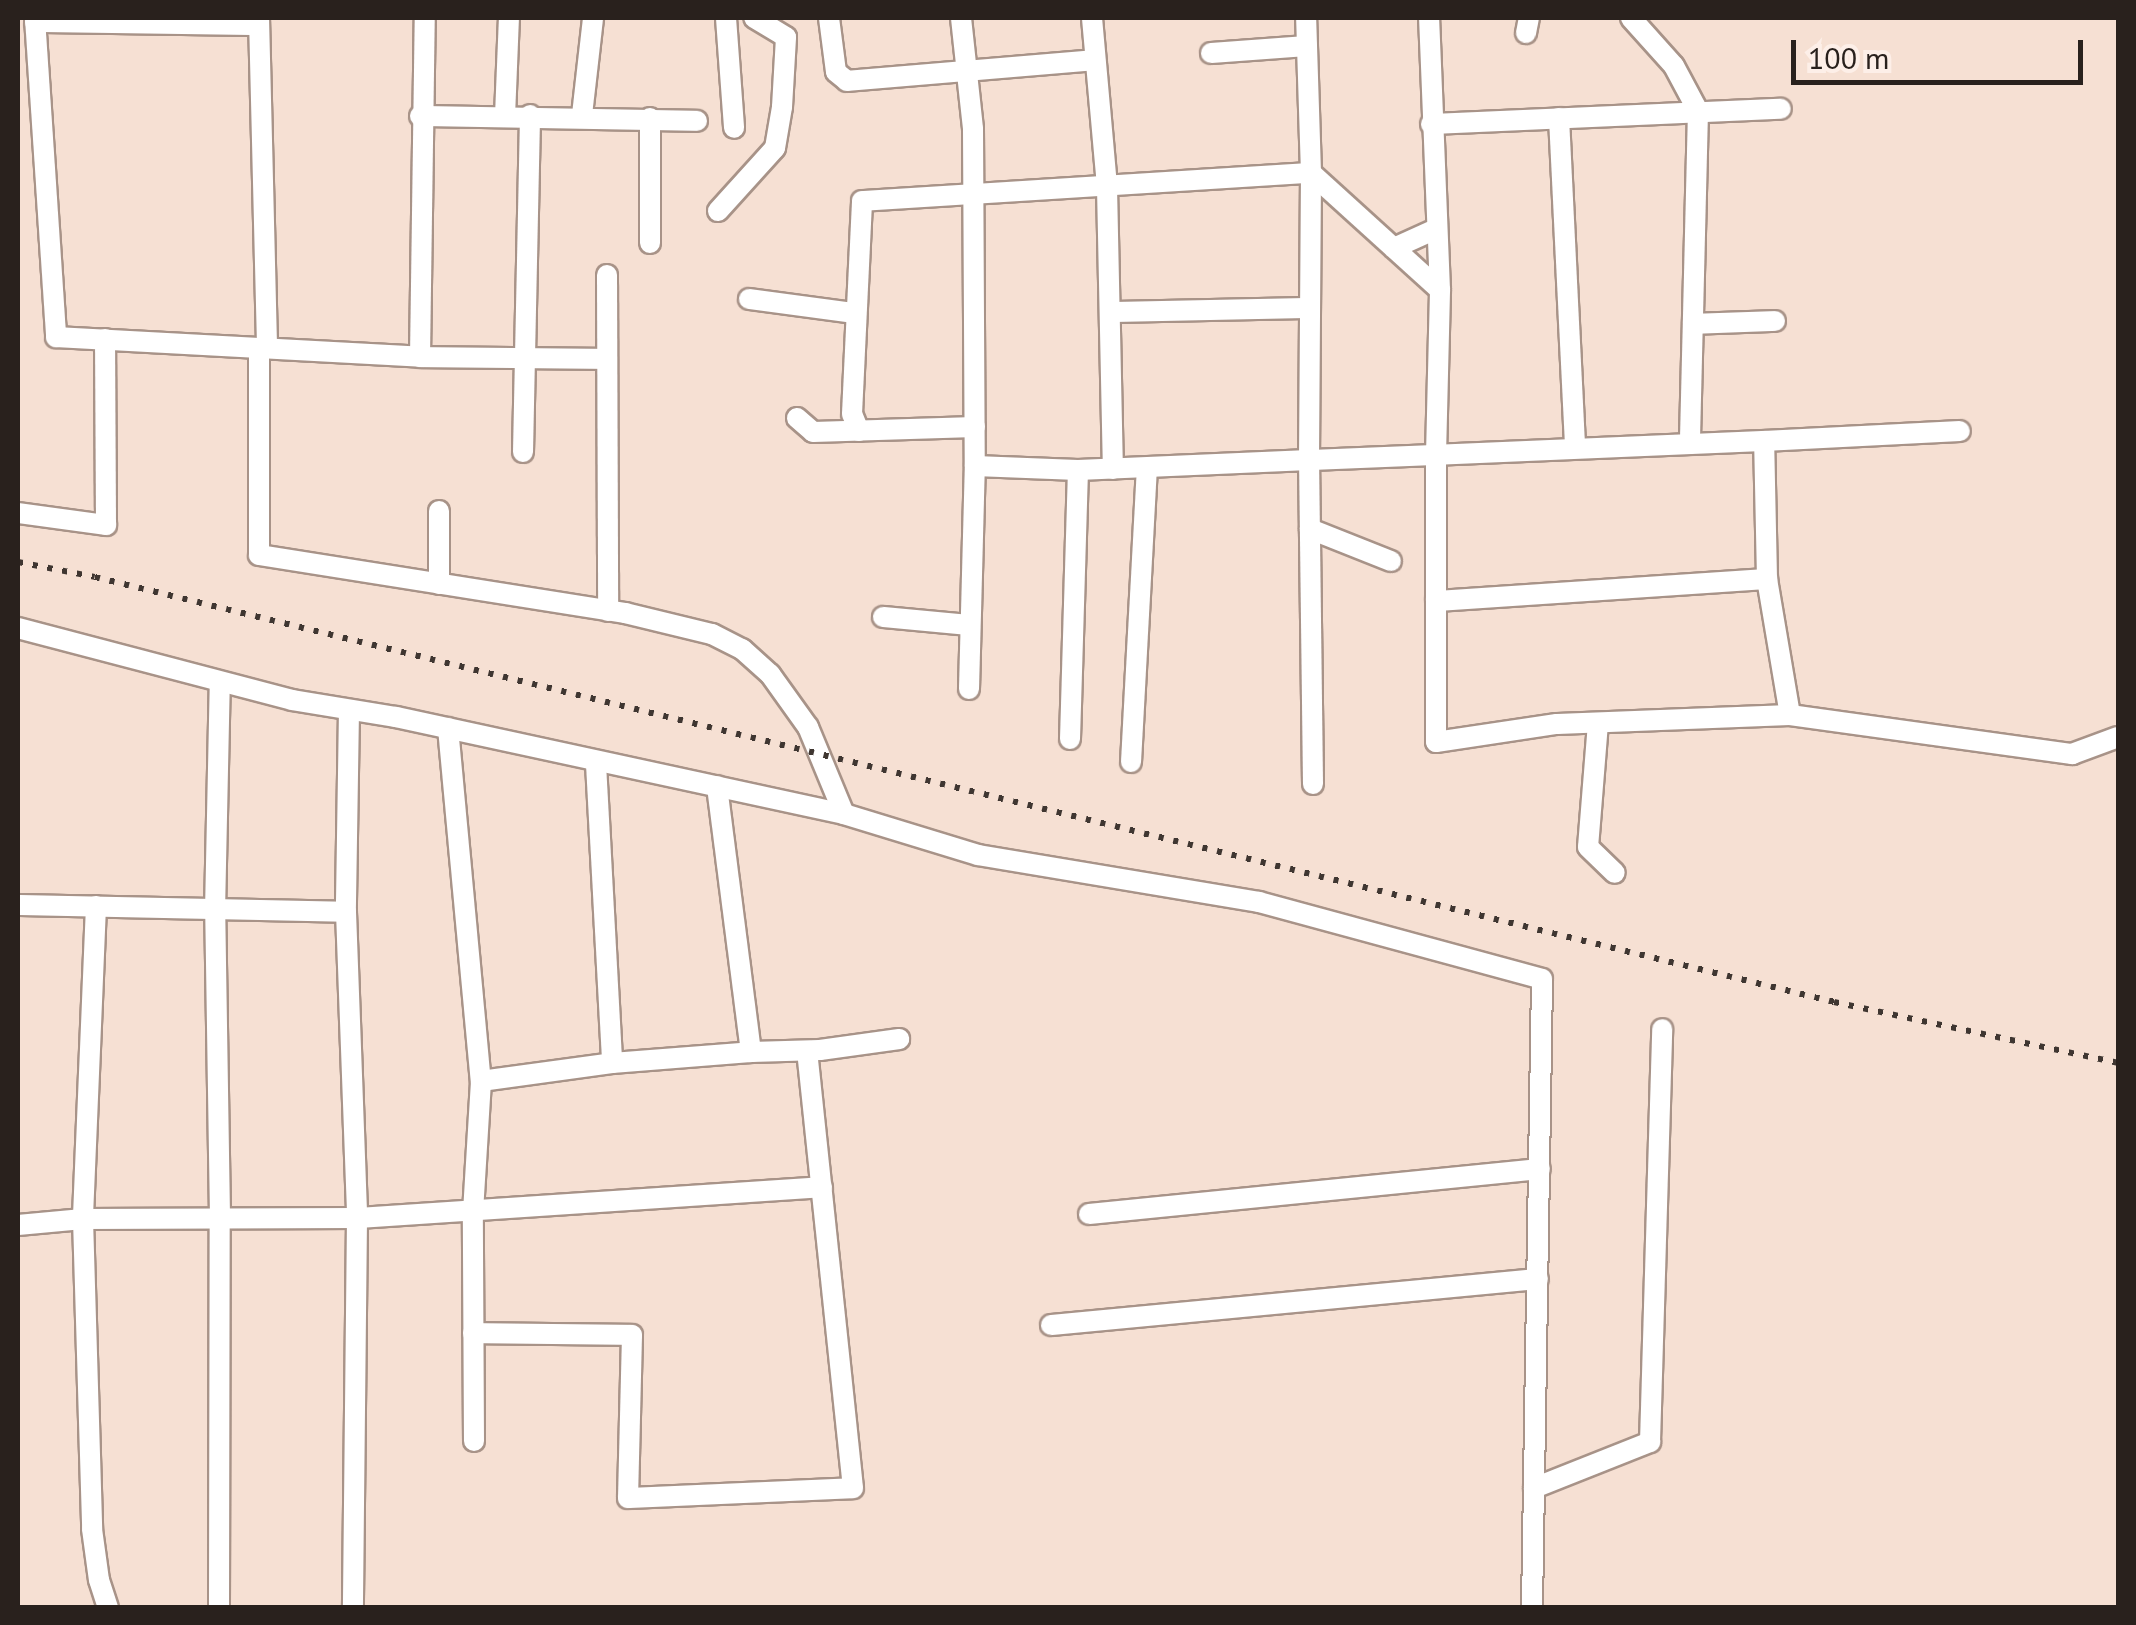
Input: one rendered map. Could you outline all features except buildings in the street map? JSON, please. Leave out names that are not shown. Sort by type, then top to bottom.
[{"type":"street","points":[[420,357],[420,116],[426,18]]},
{"type":"street","points":[[504,116],[509,18]]},
{"type":"street","points":[[582,115],[593,18]]},
{"type":"street","points":[[726,18],[734,128]]},
{"type":"street","points":[[718,211],[774,148],[782,107],[786,37],[754,18]]},
{"type":"street","points":[[829,18],[836,72],[847,80],[1095,60]]},
{"type":"street","points":[[961,18],[974,195],[975,466],[969,689]]},
{"type":"street","points":[[1092,18],[1107,186],[1113,469]]},
{"type":"street","points":[[1306,18],[1311,173],[1308,308],[1313,784]]},
{"type":"street","points":[[1429,18],[1440,290],[1436,742],[1598,723],[1790,715],[2072,754],[2118,736]]},
{"type":"street","points":[[1631,18],[1674,66],[1698,111],[1690,444]]},
{"type":"street","points":[[605,359],[420,357],[263,349],[104,339],[56,337],[35,20],[259,21],[263,349],[260,556],[608,611],[712,634],[742,649],[770,674],[808,727],[844,814]]},
{"type":"street","points":[[1212,53],[1307,46]]},
{"type":"street","points":[[1431,124],[1781,109]]},
{"type":"street","points":[[420,116],[582,115],[697,120]]},
{"type":"street","points":[[523,452],[530,116]]},
{"type":"street","points":[[650,118],[650,242]]},
{"type":"street","points":[[1558,118],[1575,447]]},
{"type":"street","points":[[859,431],[852,414],[862,201],[1311,173],[1440,290]]},
{"type":"street","points":[[1394,248],[1436,229]]},
{"type":"street","points":[[606,275],[605,359],[611,463],[608,611]]},
{"type":"street","points":[[749,298],[854,313]]},
{"type":"street","points":[[1112,312],[1308,308]]},
{"type":"street","points":[[1693,324],[1776,320]]},
{"type":"street","points":[[18,512],[106,525],[104,339]]},
{"type":"street","points":[[797,418],[813,432],[975,427]]},
{"type":"street","points":[[975,466],[1147,468],[1960,431]]},
{"type":"street","points":[[1764,441],[1767,578],[1790,715]]},
{"type":"street","points":[[1131,762],[1147,468]]},
{"type":"street","points":[[1070,739],[1078,470]]},
{"type":"street","points":[[439,511],[439,584]]},
{"type":"street","points":[[1310,529],[1391,561]]},
{"type":"street","points":[[1436,601],[1767,578]]},
{"type":"street","points":[[883,618],[970,624]]},
{"type":"street","points":[[18,628],[220,682],[844,814],[978,855],[1259,902],[1542,979],[1532,1608]]},
{"type":"street","points":[[219,1608],[220,1218],[215,912],[220,682]]},
{"type":"street","points":[[349,710],[346,912],[357,1218],[353,1608]]},
{"type":"street","points":[[1598,723],[1588,848],[1615,873]]},
{"type":"street","points":[[448,728],[481,1081],[473,1212],[474,1440]]},
{"type":"street","points":[[596,764],[612,1064]]},
{"type":"street","points":[[717,786],[751,1052]]},
{"type":"street","points":[[18,905],[346,912]]},
{"type":"street","points":[[96,906],[83,1219],[92,1529],[99,1580],[108,1608]]},
{"type":"street","points":[[1534,1488],[1650,1442],[1662,1028]]},
{"type":"street","points":[[481,1081],[612,1064],[808,1051],[899,1038]]},
{"type":"street","points":[[473,1333],[632,1335],[628,1498],[853,1488],[808,1051]]},
{"type":"street","points":[[1089,1214],[1540,1169]]},
{"type":"street","points":[[18,1225],[83,1219],[357,1218],[822,1187]]},
{"type":"street","points":[[1051,1324],[1538,1279]]},
{"type":"railway","points":[[18,562],[95,577],[1834,1002],[2118,1063]]}]
